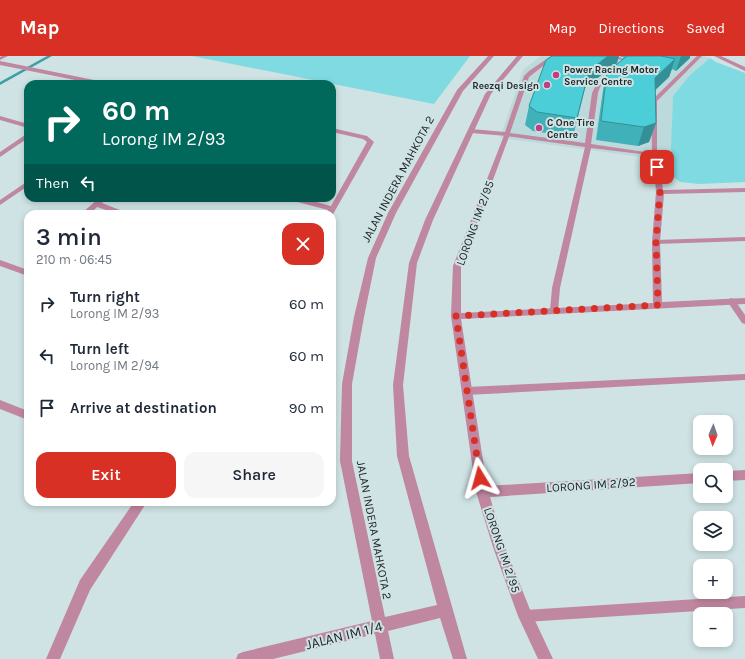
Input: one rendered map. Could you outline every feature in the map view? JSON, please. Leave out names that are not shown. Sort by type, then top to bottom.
[{"type":"street","name":"JALAN INDERA MAHKOTA 2","points":[[387,659],[346,461],[348,384],[359,317],[372,258],[392,213],[460,90],[490,56]]},
{"type":"street","points":[[460,659],[403,456],[398,385],[413,263],[429,220],[488,94],[520,56]]},
{"type":"street","points":[[717,56],[745,69]]},
{"type":"street","points":[[0,64],[84,80]]},
{"type":"street","points":[[0,118],[24,125]]},
{"type":"street","points":[[332,210],[371,144],[369,140],[336,131]]},
{"type":"street","name":"LORONG IM 2/95","points":[[507,134],[457,266],[456,316],[482,492],[499,546],[525,616],[546,659]]},
{"type":"street","points":[[0,155],[24,138]]},
{"type":"street","points":[[655,155],[660,192],[656,242],[658,305]]},
{"type":"street","points":[[660,192],[745,190]]},
{"type":"street","points":[[89,210],[98,202]]},
{"type":"street","points":[[304,202],[326,210]]},
{"type":"street","points":[[96,204],[114,210]]},
{"type":"street","points":[[0,263],[24,269]]},
{"type":"street","points":[[456,316],[745,300]]},
{"type":"street","points":[[0,404],[24,414]]},
{"type":"street","points":[[733,476],[745,475]]},
{"type":"street","name":"LORONG IM 2/92","points":[[482,492],[693,478]]},
{"type":"street","points":[[53,659],[85,585],[138,506]]},
{"type":"street","name":"JALAN IM 1/4","points":[[243,659],[445,610]]},
{"type":"lane","points":[[0,58],[6,56]]},
{"type":"lane","name":"LORONG IM 2/95","points":[[507,134],[530,72],[554,56]]},
{"type":"lane","points":[[609,56],[643,64]]},
{"type":"lane","points":[[471,132],[507,134],[655,155],[654,101],[700,56]]},
{"type":"lane","points":[[554,311],[556,288],[588,146],[592,109],[598,86],[627,61]]},
{"type":"lane","points":[[674,72],[681,74]]},
{"type":"lane","points":[[0,203],[24,186]]},
{"type":"lane","points":[[656,242],[745,239]]},
{"type":"lane","points":[[731,301],[745,321]]},
{"type":"lane","points":[[467,391],[745,377]]},
{"type":"lane","points":[[525,616],[745,602]]},
{"type":"shaded area","points":[[192,56],[470,56],[434,104],[336,85],[336,80],[313,80]]},
{"type":"shaded area","points":[[541,56],[703,56],[710,58],[690,75],[673,96],[671,161],[500,138],[523,70]]},
{"type":"shaded area","points":[[710,58],[716,62],[745,73],[745,182],[699,184],[680,182],[670,174],[673,96],[690,75]]},
{"type":"building","points":[[552,56],[608,56],[589,71],[577,118],[537,112],[529,106],[546,60]]},
{"type":"building","points":[[627,56],[661,56],[675,59],[655,78],[656,123],[644,127],[601,121],[607,72]]},
{"type":"waterway","points":[[0,84],[50,56]]},
{"type":"place","name":"Power Racing Motor Service Centre","points":[[556,75]]},
{"type":"place","name":"Reezqi Design","points":[[547,85]]},
{"type":"place","name":"C One Tire Centre","points":[[539,128]]},
{"type":"route","points":[[480,478],[456,316],[658,305],[656,242],[660,192],[657,167]]}]
